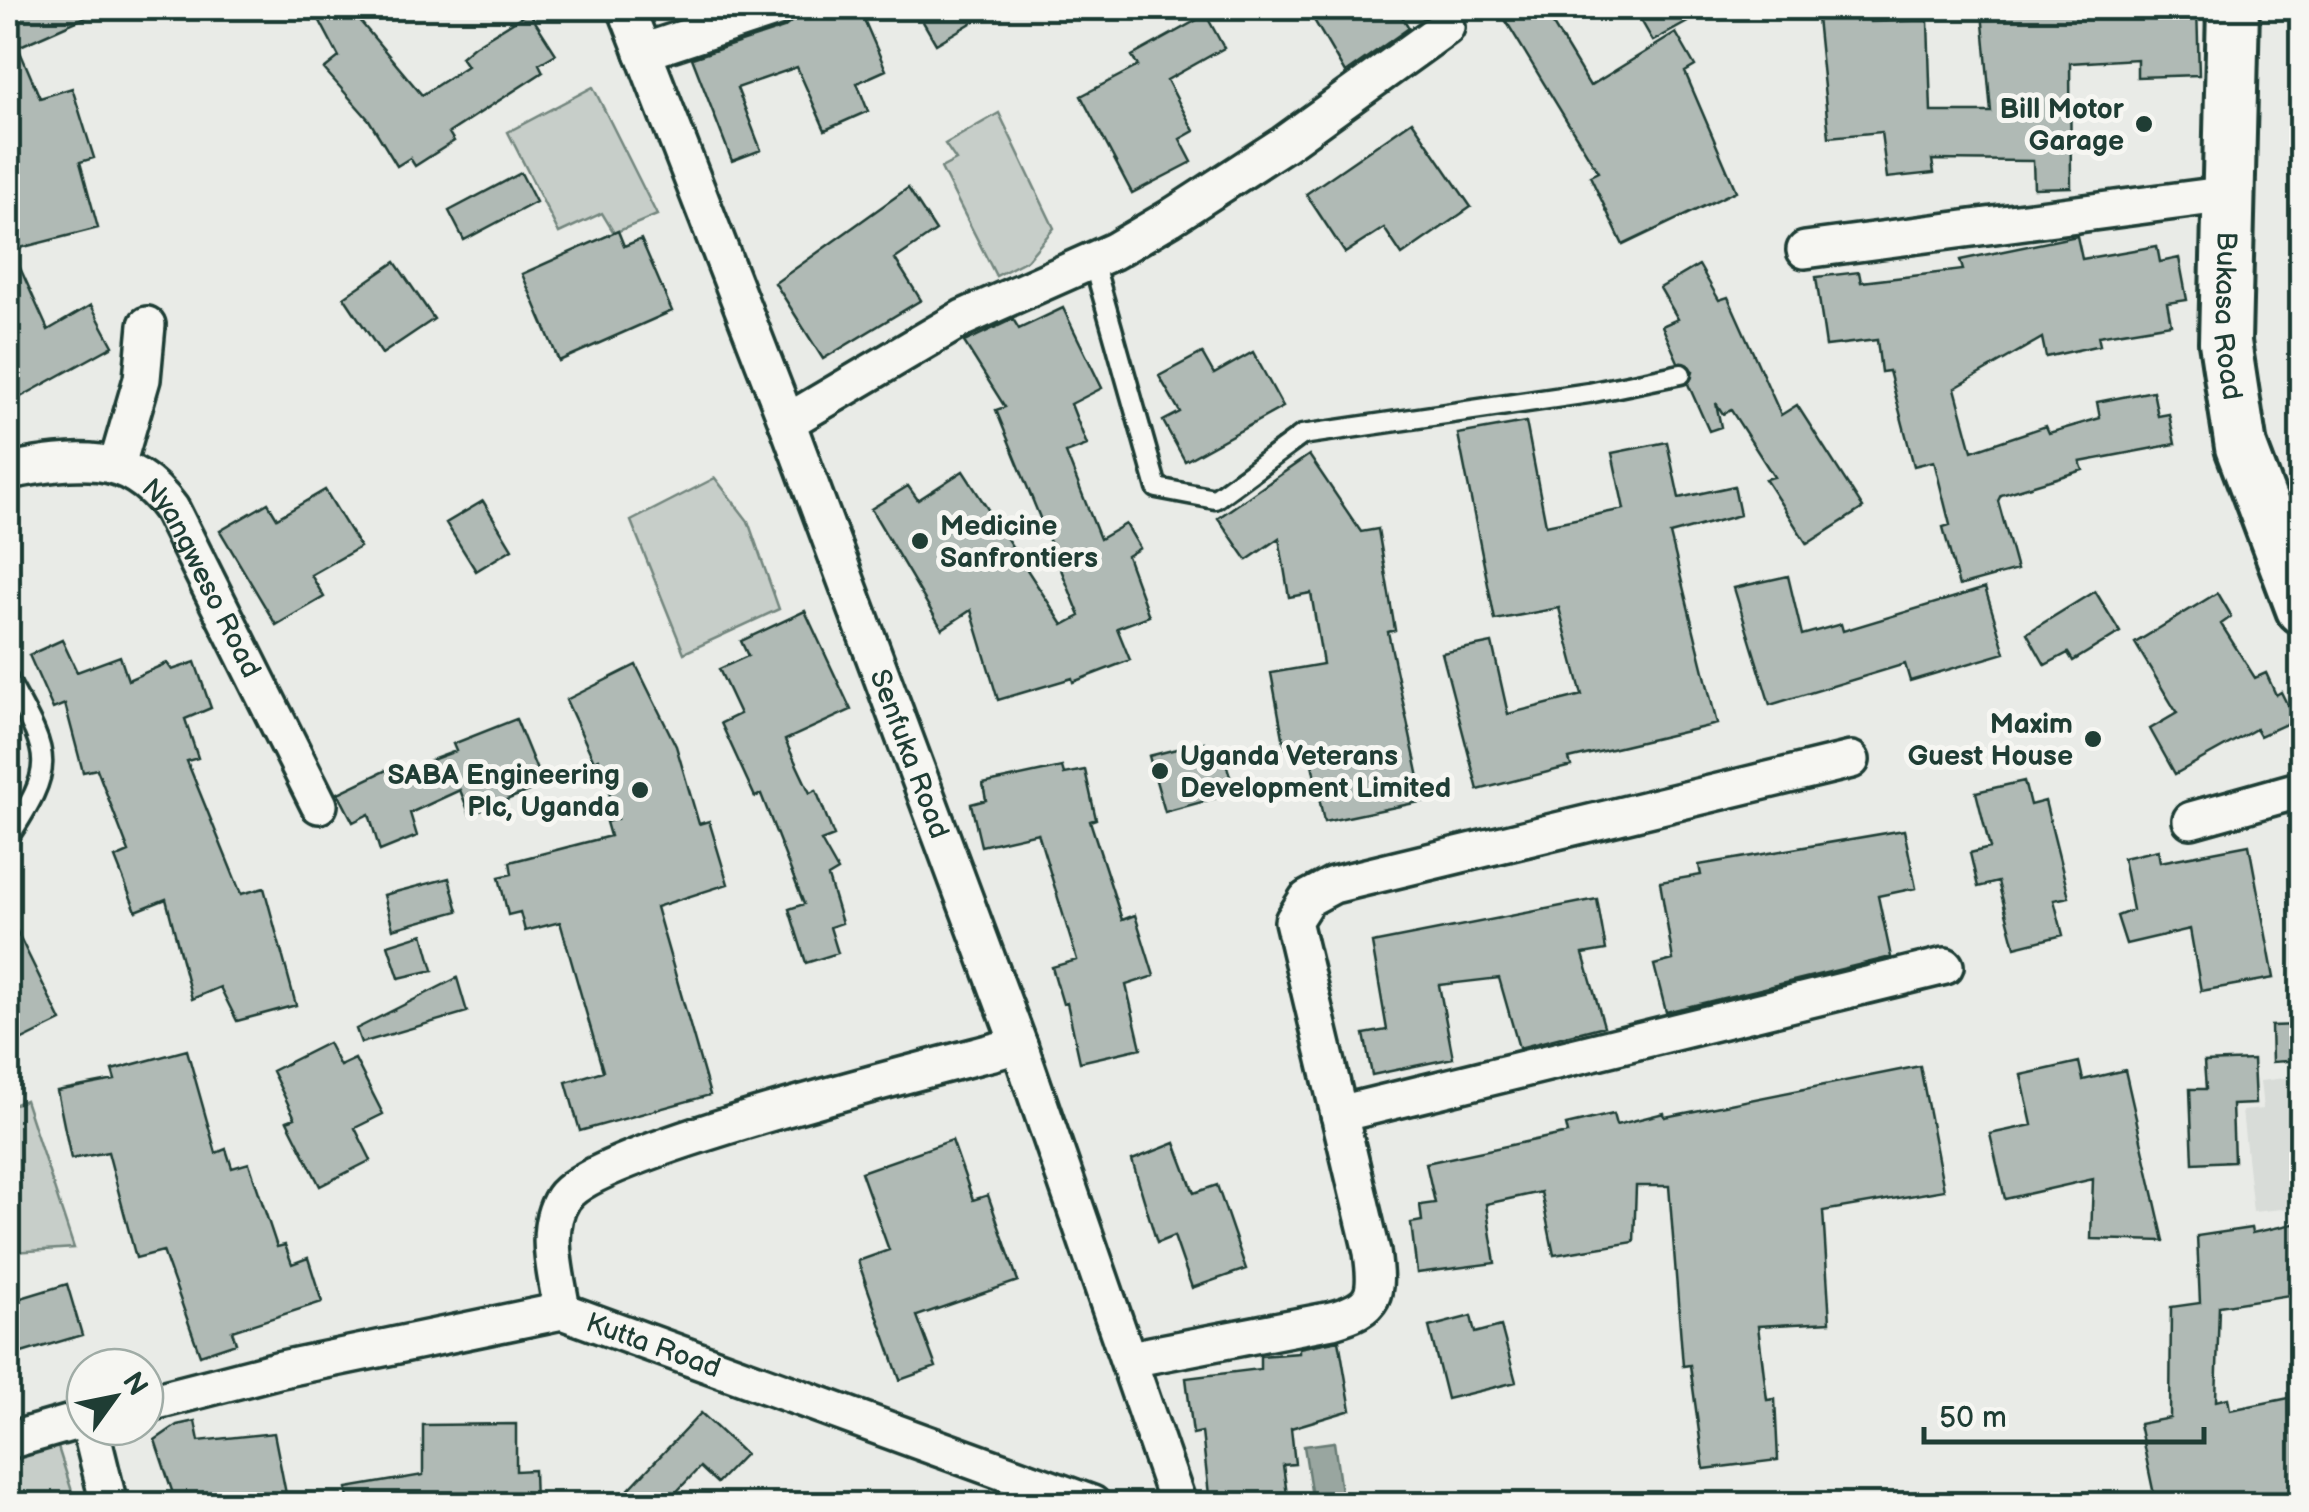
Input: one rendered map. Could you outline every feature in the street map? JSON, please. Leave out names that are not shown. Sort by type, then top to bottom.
[{"type":"street","name":"Senfuka Road","points":[[626,8],[787,422],[1019,1045],[1178,1504]]},
{"type":"street","points":[[643,52],[776,8]]},
{"type":"street","name":"Bukasa Road","points":[[2233,8],[2225,342],[2241,446],[2302,609]]},
{"type":"street","points":[[787,422],[963,318],[1092,261],[1224,186],[1446,27]]},
{"type":"street","points":[[1805,250],[2230,194]]},
{"type":"street","points":[[117,466],[142,379],[147,325]]},
{"type":"street","name":"Nyangweso Road","points":[[8,472],[64,462],[117,466],[155,488],[171,510],[318,805]]},
{"type":"street","points":[[1130,1359],[1332,1320],[1356,1313],[1372,1300],[1376,1281],[1372,1252],[1293,921],[1307,899],[1333,885],[1851,760]]},
{"type":"street","points":[[2191,820],[2302,788]]},
{"type":"street","points":[[1339,1114],[1945,966]]},
{"type":"street","points":[[562,1311],[552,1242],[554,1220],[563,1198],[579,1182],[634,1157],[730,1125],[1019,1045]]},
{"type":"street","name":"Kutta Road","points":[[165,1399],[277,1370],[562,1311],[1092,1504]]},
{"type":"street","points":[[8,1441],[65,1425]]},
{"type":"street","points":[[95,1447],[109,1504]]},
{"type":"lane","points":[[1092,261],[1156,488],[1215,500],[1302,436],[1589,394],[1680,374]]},
{"type":"lane","points":[[8,680],[32,724],[44,763],[39,791],[8,838]]},
{"type":"shaded area","points":[[593,87],[657,215],[614,233],[602,213],[559,233],[508,132]]},
{"type":"shaded area","points":[[999,113],[1054,228],[1027,260],[996,276],[941,168],[956,160],[945,144]]},
{"type":"shaded area","points":[[715,478],[748,521],[779,609],[684,653],[631,521]]},
{"type":"shaded area","points":[[2301,1076],[2301,1207],[2253,1212],[2242,1111],[2263,1109],[2260,1081]]},
{"type":"shaded area","points":[[25,1100],[74,1248],[13,1252],[8,1237],[8,1107]]},
{"type":"shaded area","points":[[56,1441],[76,1504],[8,1504],[8,1457]]},
{"type":"shaded area","points":[[1334,1442],[1342,1499],[1313,1503],[1304,1446]]},
{"type":"building","points":[[8,8],[106,8],[18,47],[40,98],[72,88],[94,158],[80,162],[98,228],[12,250],[48,330],[91,305],[113,346],[8,404]]},
{"type":"building","points":[[349,8],[422,95],[467,66],[461,57],[474,46],[529,12],[556,54],[539,64],[543,72],[449,133],[454,141],[415,166],[410,158],[397,166],[369,120],[324,69],[339,57],[320,21]]},
{"type":"building","points":[[805,8],[859,8],[886,70],[857,83],[868,111],[825,130],[797,67],[737,88],[761,150],[732,161],[692,58],[784,28]]},
{"type":"building","points":[[915,8],[996,8],[936,44]]},
{"type":"building","points":[[1307,8],[1397,8],[1409,28],[1345,73]]},
{"type":"building","points":[[1498,8],[1543,8],[1590,86],[1676,33],[1695,66],[1685,72],[1736,191],[1623,245],[1590,176],[1598,172]]},
{"type":"building","points":[[1634,8],[1713,8],[1653,41]]},
{"type":"building","points":[[1816,8],[1868,8],[1870,22],[1928,21],[1931,112],[1991,112],[1982,12],[1999,8],[2197,8],[2199,75],[2137,77],[2137,59],[2070,63],[2071,187],[2034,188],[2033,161],[1932,160],[1934,173],[1887,178],[1881,132],[1829,137]]},
{"type":"building","points":[[1206,15],[1224,48],[1167,80],[1194,131],[1180,139],[1192,162],[1132,193],[1081,96],[1138,66],[1132,56]]},
{"type":"building","points":[[1412,121],[1471,207],[1402,255],[1384,228],[1345,253],[1306,194]]},
{"type":"building","points":[[521,173],[536,202],[464,240],[449,211]]},
{"type":"building","points":[[908,188],[936,231],[895,259],[921,300],[823,359],[775,283]]},
{"type":"building","points":[[618,231],[624,246],[641,239],[672,311],[559,361],[522,274]]},
{"type":"building","points":[[2077,236],[2082,259],[2157,246],[2160,262],[2179,258],[2187,300],[2167,303],[2171,324],[2098,336],[2100,345],[2046,357],[2042,338],[1955,388],[1972,451],[2046,426],[2049,433],[2100,418],[2097,402],[2153,391],[2158,416],[2169,414],[2175,444],[2080,462],[2083,470],[2001,495],[1998,501],[2017,570],[1959,586],[1943,527],[1950,525],[1934,461],[1914,466],[1889,371],[1881,372],[1877,340],[1826,346],[1816,277],[1859,272],[1861,282],[1963,270],[1960,260]]},
{"type":"building","points":[[395,262],[434,319],[382,354],[344,297]]},
{"type":"building","points":[[1699,265],[1719,300],[1728,297],[1781,415],[1797,405],[1863,508],[1807,544],[1765,479],[1774,477],[1731,410],[1723,414],[1716,403],[1721,427],[1709,431],[1688,384],[1693,371],[1678,362],[1662,326],[1678,319],[1660,288]]},
{"type":"building","points":[[1063,308],[1102,388],[1071,404],[1087,445],[1066,453],[1100,539],[1126,524],[1140,548],[1127,556],[1149,616],[1117,628],[1130,660],[1073,682],[1072,678],[998,700],[971,610],[942,629],[871,509],[908,486],[918,500],[963,471],[1063,625],[1080,616],[996,410],[1005,407],[964,342],[1013,319],[1019,329]]},
{"type":"building","points":[[1253,352],[1283,407],[1185,461],[1163,421],[1180,412],[1159,376],[1202,353],[1214,374]]},
{"type":"building","points":[[1526,422],[1546,525],[1624,509],[1612,453],[1667,442],[1679,498],[1734,486],[1740,515],[1670,534],[1717,724],[1569,759],[1571,766],[1478,790],[1442,653],[1492,643],[1508,714],[1582,695],[1559,608],[1495,620],[1458,434]]},
{"type":"building","points":[[1309,455],[1361,532],[1378,529],[1395,630],[1388,632],[1424,801],[1324,822],[1308,744],[1285,748],[1271,673],[1323,664],[1311,593],[1289,597],[1279,538],[1247,560],[1218,518]]},
{"type":"building","points":[[325,490],[360,547],[311,575],[324,597],[276,625],[220,531],[268,503],[277,518]]},
{"type":"building","points":[[483,501],[512,549],[476,571],[446,523]]},
{"type":"building","points":[[1788,576],[1802,635],[1841,624],[1843,631],[1985,588],[2005,653],[1910,681],[1905,664],[1770,705],[1734,588]]},
{"type":"building","points":[[2095,591],[2120,632],[2073,661],[2068,653],[2045,665],[2027,633]]},
{"type":"building","points":[[2217,593],[2231,617],[2221,624],[2255,678],[2266,673],[2276,695],[2281,692],[2295,720],[2260,736],[2256,729],[2175,774],[2150,729],[2177,713],[2135,643]]},
{"type":"building","points":[[805,611],[851,710],[785,740],[810,793],[816,790],[834,836],[821,841],[838,871],[828,877],[842,923],[830,927],[838,953],[806,963],[789,909],[804,904],[761,794],[755,797],[721,723],[740,714],[719,669],[748,656],[741,641]]},
{"type":"building","points":[[62,640],[77,672],[120,656],[128,680],[167,663],[172,670],[195,662],[211,708],[185,719],[198,758],[187,761],[241,894],[264,888],[296,1005],[237,1021],[220,987],[192,999],[166,899],[136,911],[115,858],[129,852],[97,769],[83,772],[65,704],[53,709],[29,655]]},
{"type":"building","points":[[636,665],[676,746],[699,824],[709,821],[728,884],[656,907],[710,1095],[580,1131],[566,1082],[603,1071],[560,922],[525,931],[520,912],[508,915],[499,877],[512,874],[510,862],[610,836],[606,822],[617,819],[599,759],[594,761],[566,700]]},
{"type":"building","points":[[516,719],[543,785],[470,815],[460,790],[410,813],[417,836],[380,851],[369,814],[353,822],[338,793],[399,764],[402,771],[456,751],[453,744]]},
{"type":"building","points":[[1204,742],[1208,757],[1223,753],[1235,793],[1165,812],[1149,756]]},
{"type":"building","points":[[1062,767],[1064,774],[1085,770],[1096,819],[1090,821],[1122,920],[1135,915],[1154,976],[1126,985],[1141,1048],[1080,1062],[1067,1003],[1063,1004],[1052,967],[1077,960],[1038,833],[981,846],[971,804],[986,800],[983,784]]},
{"type":"building","points":[[2024,781],[2030,805],[2045,801],[2069,897],[2054,900],[2063,935],[2015,947],[1998,882],[1978,887],[1970,853],[1990,848],[1976,792]]},
{"type":"building","points":[[1904,830],[1916,888],[1878,896],[1891,957],[1666,1012],[1654,965],[1673,960],[1660,882],[1701,875],[1699,865]]},
{"type":"building","points":[[2249,845],[2274,978],[2201,991],[2190,929],[2126,944],[2117,916],[2133,910],[2123,858],[2158,850],[2160,862]]},
{"type":"building","points":[[449,878],[458,911],[393,929],[384,895]]},
{"type":"building","points":[[1597,899],[1606,950],[1583,954],[1604,1026],[1519,1048],[1499,978],[1439,985],[1453,1058],[1372,1075],[1364,1034],[1387,1030],[1372,943]]},
{"type":"building","points":[[8,913],[61,1021],[8,1047]]},
{"type":"building","points":[[423,934],[433,970],[399,978],[388,945]]},
{"type":"building","points":[[457,978],[467,1012],[361,1043],[356,1029]]},
{"type":"building","points":[[2302,1025],[2302,1060],[2272,1062],[2271,1026]]},
{"type":"building","points":[[328,1043],[340,1066],[355,1059],[383,1114],[355,1128],[371,1160],[320,1186],[287,1121],[295,1118],[272,1071]]},
{"type":"building","points":[[187,1050],[216,1153],[226,1149],[232,1168],[249,1163],[277,1247],[285,1245],[292,1264],[308,1258],[322,1302],[232,1331],[236,1343],[200,1355],[163,1251],[136,1258],[108,1152],[71,1159],[57,1091],[115,1080],[112,1070]]},
{"type":"building","points":[[2253,1060],[2255,1104],[2232,1105],[2234,1161],[2193,1163],[2190,1089],[2206,1089],[2204,1062]]},
{"type":"building","points":[[2079,1062],[2083,1080],[2125,1070],[2164,1241],[2091,1239],[2093,1179],[2005,1199],[1990,1134],[2032,1125],[2021,1075]]},
{"type":"building","points":[[1920,1066],[1944,1190],[1823,1211],[1830,1322],[1758,1326],[1767,1400],[1775,1399],[1778,1460],[1704,1469],[1690,1365],[1683,1366],[1669,1186],[1636,1186],[1634,1242],[1554,1255],[1541,1192],[1486,1204],[1495,1263],[1417,1273],[1411,1223],[1422,1221],[1420,1205],[1435,1203],[1426,1163],[1568,1133],[1566,1125],[1613,1114],[1616,1125]]},
{"type":"building","points":[[952,1140],[973,1200],[988,1195],[1018,1281],[917,1316],[936,1367],[900,1380],[858,1261],[889,1250],[861,1172]]},
{"type":"building","points":[[1175,1143],[1194,1193],[1217,1185],[1246,1269],[1192,1288],[1174,1236],[1157,1243],[1132,1160]]},
{"type":"building","points":[[2302,1222],[2302,1293],[2219,1306],[2216,1401],[2228,1398],[2230,1410],[2294,1397],[2302,1433],[2302,1504],[2156,1504],[2139,1424],[2170,1418],[2171,1307],[2200,1303],[2197,1236],[2251,1228],[2252,1233]]},
{"type":"building","points":[[67,1284],[82,1335],[8,1357],[8,1302]]},
{"type":"building","points":[[1471,1316],[1475,1333],[1501,1326],[1516,1382],[1447,1399],[1429,1327]]},
{"type":"building","points":[[1339,1340],[1351,1410],[1291,1428],[1295,1464],[1283,1465],[1287,1495],[1276,1496],[1277,1504],[1210,1504],[1202,1432],[1193,1434],[1186,1378],[1260,1369],[1260,1356],[1299,1353],[1299,1348]]},
{"type":"building","points":[[701,1413],[745,1454],[717,1483],[700,1467],[665,1504],[615,1504]]},
{"type":"building","points":[[195,1421],[199,1441],[274,1433],[288,1504],[224,1504],[222,1494],[175,1500],[157,1447],[165,1447],[165,1433],[177,1425]]},
{"type":"building","points":[[516,1424],[516,1471],[534,1470],[535,1504],[348,1504],[347,1488],[423,1475],[423,1425]]},
{"type":"place","name":"Bill Motor Garage","points":[[2144,124]]},
{"type":"place","name":"Medicine Sanfrontiers","points":[[920,541]]},
{"type":"place","name":"Maxim Guest House","points":[[2093,739]]},
{"type":"place","name":"Uganda Veterans Development Limited","points":[[1160,771]]},
{"type":"place","name":"SABA Engineering Plc, Uganda","points":[[640,790]]}]
